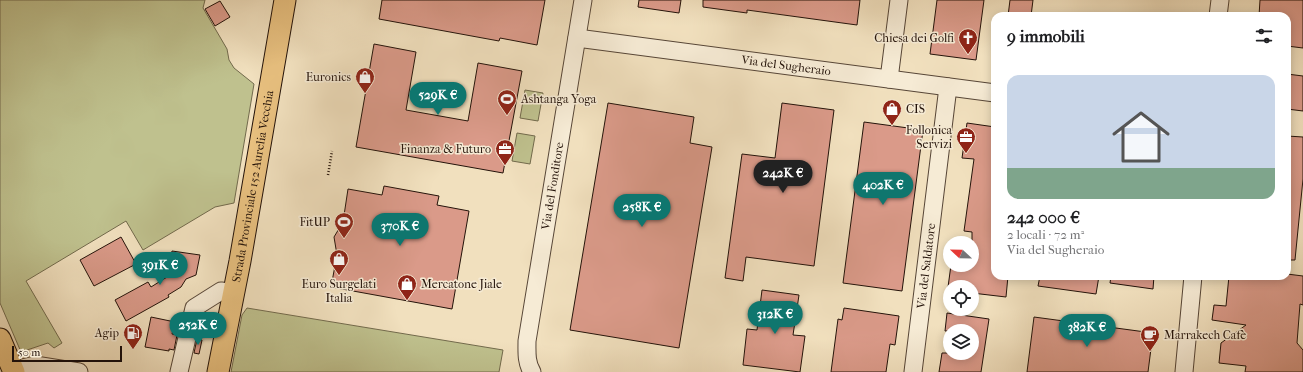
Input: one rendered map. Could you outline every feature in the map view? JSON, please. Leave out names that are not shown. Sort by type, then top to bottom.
[{"type":"main road","name":"Strada Provinciale 152 Aurelia Vecchia","points":[[218,372],[234,293],[284,0]]},
{"type":"main road","points":[[0,339],[14,371]]},
{"type":"street","name":"Via del Fonditore","points":[[532,372],[527,358],[527,341],[584,0]]},
{"type":"street","points":[[889,80],[900,0]]},
{"type":"street","points":[[1218,12],[1220,0]]},
{"type":"street","name":"Via del Sugheraio","points":[[577,38],[889,80],[991,92]]},
{"type":"street","name":"Via del Saldatore","points":[[913,372],[948,87]]},
{"type":"street","points":[[1184,372],[1193,280]]},
{"type":"street","points":[[179,372],[194,308],[221,291],[234,293]]},
{"type":"street","points":[[14,371],[35,365],[79,372]]},
{"type":"path","points":[[328,175],[332,151]]},
{"type":"green space","points":[[0,0],[205,0],[203,8],[227,49],[229,60],[234,68],[254,84],[234,203],[215,207],[143,250],[126,221],[26,281],[62,343],[54,348],[48,343],[21,352],[0,303]]},
{"type":"green space","points":[[525,90],[543,93],[538,121],[520,118]]},
{"type":"green space","points":[[517,133],[535,136],[530,164],[512,161]]},
{"type":"green space","points":[[247,308],[503,350],[499,372],[231,372],[242,315]]},
{"type":"building","points":[[382,0],[545,0],[537,45],[500,38],[499,41],[379,19]]},
{"type":"building","points":[[639,0],[681,0],[679,13],[638,7]]},
{"type":"building","points":[[703,0],[860,0],[857,25],[747,10],[747,13],[703,7]]},
{"type":"building","points":[[937,0],[984,0],[976,60],[930,54]]},
{"type":"building","points":[[1010,0],[1033,0],[1032,12],[1008,12]]},
{"type":"building","points":[[1260,0],[1303,0],[1303,48],[1291,46],[1291,12],[1259,12]]},
{"type":"building","points":[[220,1],[230,17],[215,26],[205,9]]},
{"type":"building","points":[[374,44],[416,52],[406,110],[468,121],[478,63],[522,71],[503,173],[356,147]]},
{"type":"building","points":[[1291,74],[1303,76],[1303,111],[1291,110]]},
{"type":"building","points":[[608,103],[694,117],[690,143],[712,147],[679,348],[570,330]]},
{"type":"building","points":[[782,103],[834,110],[814,266],[746,257],[743,281],[725,278],[742,154],[775,158]]},
{"type":"building","points":[[864,122],[923,130],[902,291],[843,283]]},
{"type":"building","points":[[967,123],[991,126],[991,280],[1008,280],[1006,297],[979,294],[979,280],[949,280],[950,272],[979,272],[979,236],[972,236],[972,232],[964,231],[974,159],[962,158]]},
{"type":"building","points":[[1291,136],[1303,137],[1303,179],[1295,260],[1291,260]]},
{"type":"building","points":[[384,186],[439,196],[437,205],[469,211],[452,309],[331,287],[337,255],[334,237],[343,222],[348,189],[382,195]]},
{"type":"building","points":[[121,237],[136,264],[94,286],[80,260]]},
{"type":"building","points":[[172,251],[200,255],[196,275],[186,279],[181,287],[168,295],[169,297],[126,321],[115,300],[148,282],[151,287],[167,277]]},
{"type":"building","points":[[1291,274],[1303,276],[1303,305],[1300,304],[1297,343],[1303,350],[1303,372],[1245,372],[1246,366],[1219,363],[1221,343],[1246,325],[1212,320],[1214,305],[1226,306],[1229,280],[1291,280]]},
{"type":"building","points":[[1039,280],[1098,280],[1096,294],[1038,286]]},
{"type":"building","points":[[1110,280],[1154,280],[1153,289],[1110,283]]},
{"type":"building","points":[[762,290],[799,295],[793,335],[805,336],[800,372],[743,365],[747,329],[757,330]]},
{"type":"building","points":[[844,308],[899,316],[895,345],[890,344],[886,372],[831,372],[838,319],[842,320]]},
{"type":"building","points":[[947,316],[968,316],[989,319],[981,372],[939,372],[942,353],[943,360],[979,360],[979,324],[946,324]]},
{"type":"building","points":[[151,317],[175,322],[172,334],[177,335],[174,350],[169,349],[169,351],[145,347]]},
{"type":"building","points":[[1034,317],[1153,333],[1148,372],[1027,372]]},
{"type":"building","points":[[197,339],[202,340],[199,354],[194,353]]},
{"type":"place","name":"Chiesa dei Golfi","points":[[968,55]]},
{"type":"place","name":"Euronics","points":[[365,94]]},
{"type":"place","name":"Ashtanga Yoga","points":[[507,116]]},
{"type":"place","name":"CIS","points":[[892,126]]},
{"type":"place","name":"Follonica Servizi","points":[[966,154]]},
{"type":"place","name":"Finanza & Futuro","points":[[505,166]]},
{"type":"place","name":"FitUP","points":[[344,239]]},
{"type":"place","name":"Euro Surgelati Italia","points":[[339,276]]},
{"type":"place","name":"Mercatone Jiale","points":[[407,301]]},
{"type":"place","name":"Agip","points":[[133,350]]},
{"type":"place","name":"Marrakech Cafè","points":[[1150,352]]}]
